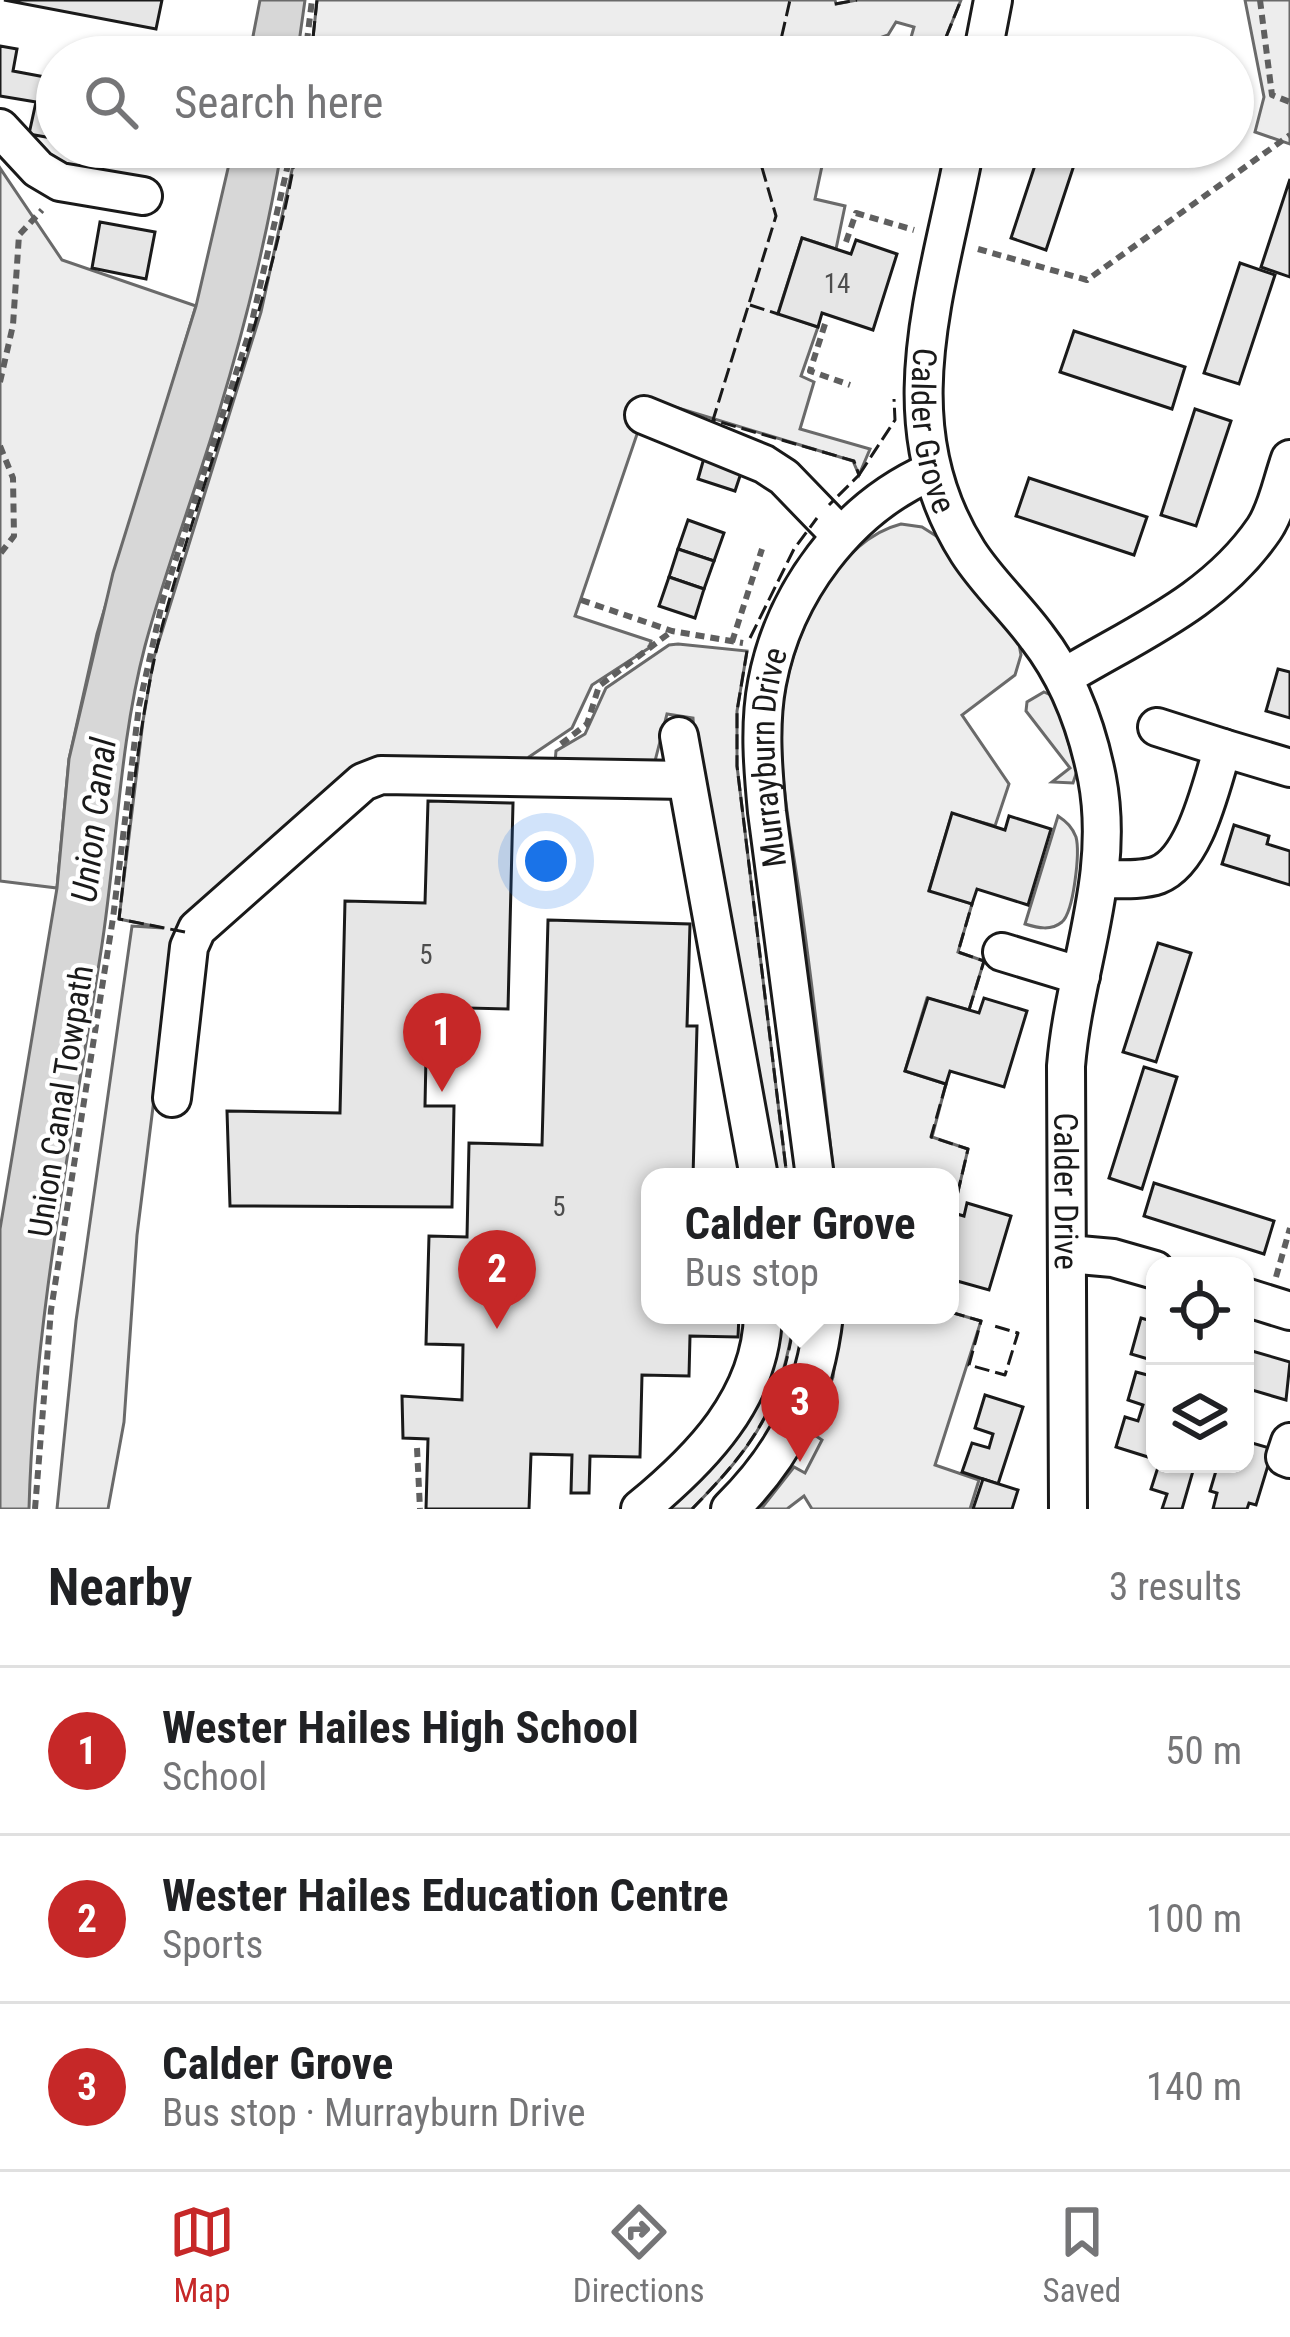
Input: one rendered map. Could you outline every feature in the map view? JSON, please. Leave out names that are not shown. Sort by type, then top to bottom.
[{"type":"street","points":[[986,36],[993,0]]},
{"type":"street","points":[[0,128],[36,167]]},
{"type":"street","points":[[37,168],[95,199],[143,196]]},
{"type":"street","name":"Calder Grove","points":[[961,168],[924,361],[921,404],[930,472],[968,552],[1036,634],[1064,677]]},
{"type":"street","points":[[644,415],[784,476],[841,536]]},
{"type":"street","points":[[1064,677],[1155,628],[1218,585],[1267,526],[1290,459]]},
{"type":"street","name":"Murrayburn Drive","points":[[814,1168],[763,770],[766,686],[776,647],[812,572],[841,536],[887,496],[930,472]]},
{"type":"street","name":"Calder Drive","points":[[1064,677],[1098,783],[1100,879],[1066,1066],[1068,1509]]},
{"type":"street","points":[[1156,727],[1290,768]]},
{"type":"street","points":[[679,736],[757,1168]]},
{"type":"street","points":[[1100,879],[1156,876],[1178,862],[1195,832],[1223,748]]},
{"type":"street","points":[[172,1098],[189,947],[197,928],[363,782],[381,775],[686,780]]},
{"type":"street","points":[[1001,952],[1081,976]]},
{"type":"street","points":[[1068,1254],[1113,1258],[1146,1267]]},
{"type":"street","points":[[640,1509],[693,1460],[738,1404],[756,1365],[762,1324]]},
{"type":"street","points":[[730,1509],[770,1466],[795,1424],[818,1365],[823,1324]]},
{"type":"street","points":[[1290,1442],[1285,1457],[1290,1459]]},
{"type":"path","points":[[308,36],[312,0]]},
{"type":"path","points":[[1260,0],[1272,95],[1290,102]]},
{"type":"path","points":[[1254,161],[1290,135]]},
{"type":"path","name":"Union Canal Towpath","points":[[35,1509],[52,1310],[113,918],[139,706],[163,599],[250,330],[287,168]]},
{"type":"path","points":[[846,242],[856,213],[1087,280],[1244,168]]},
{"type":"path","points":[[0,382],[10,340],[19,235],[38,217]]},
{"type":"path","points":[[825,324],[810,371],[850,385]]},
{"type":"path","points":[[0,328],[10,340]]},
{"type":"path","points":[[0,446],[13,478],[14,536],[0,554]]},
{"type":"path","points":[[732,642],[762,549]]},
{"type":"path","points":[[581,600],[672,631],[776,647]]},
{"type":"path","points":[[538,777],[545,755],[587,724],[599,686],[672,631]]},
{"type":"path","points":[[1268,1304],[1290,1228]]},
{"type":"path","points":[[417,1448],[419,1509]]},
{"type":"shaded area","points":[[317,0],[835,0],[836,4],[961,0],[946,36],[911,36],[914,27],[896,22],[885,36],[313,36]]},
{"type":"shaded area","points":[[1245,0],[1290,0],[1290,144],[1255,132],[1264,97]]},
{"type":"shaded area","points":[[0,168],[62,260],[196,306],[97,634],[69,759],[57,888],[0,881]]},
{"type":"shaded area","points":[[292,168],[822,168],[815,199],[845,206],[836,249],[802,238],[778,313],[818,327],[801,376],[814,382],[800,429],[870,449],[859,475],[853,461],[649,399],[575,616],[651,641],[649,648],[592,685],[572,728],[529,757],[527,765],[381,764],[185,932],[156,1083],[137,1235],[124,1422],[108,1509],[57,1509],[76,1321],[132,926],[163,928],[119,919],[143,721],[154,657],[261,312]]},
{"type":"shaded area","points":[[901,524],[922,527],[941,539],[979,595],[1017,633],[1021,655],[1015,675],[962,715],[1009,784],[995,826],[952,814],[929,890],[972,904],[958,952],[984,961],[969,1010],[927,998],[905,1071],[946,1084],[932,1137],[968,1149],[959,1187],[959,1168],[833,1168],[789,828],[782,723],[789,672],[821,593],[856,549]]},
{"type":"shaded area","points":[[669,645],[747,651],[737,711],[737,766],[786,1168],[768,1168],[693,718],[667,714],[655,761],[641,768],[555,763],[556,751],[585,734],[606,688]]},
{"type":"shaded area","points":[[1044,692],[1055,697],[1077,771],[1073,783],[1052,782],[1070,768],[1026,711],[1027,702]]},
{"type":"shaded area","points":[[1058,816],[1076,837],[1073,894],[1062,922],[1035,927],[1025,924]]},
{"type":"shaded area","points":[[959,1315],[981,1321],[935,1465],[979,1480],[970,1509],[812,1509],[804,1496],[787,1509],[761,1509],[794,1467],[805,1473],[822,1440],[813,1434],[833,1377],[840,1324],[959,1324]]},
{"type":"shaded area","points":[[779,1324],[793,1324],[773,1400],[749,1443],[692,1509],[662,1509],[739,1420],[769,1369]]},
{"type":"water","points":[[260,0],[305,0],[300,36],[253,36]]},
{"type":"water","name":"Union Canal","points":[[228,168],[278,168],[238,347],[136,683],[101,951],[46,1299],[29,1509],[0,1509],[0,1229],[57,888],[69,759],[113,573],[196,306]]},
{"type":"building","points":[[4,0],[162,0],[156,29]]},
{"type":"building","points":[[0,46],[17,49],[13,71],[36,75],[36,102],[0,96]]},
{"type":"building","points":[[36,102],[36,135],[29,134]]},
{"type":"building","points":[[1034,168],[1073,168],[1046,250],[1011,238]]},
{"type":"building","points":[[1290,179],[1290,277],[1261,267]]},
{"type":"building","points":[[100,222],[155,232],[146,279],[92,268]]},
{"type":"building","points":[[802,238],[851,254],[856,240],[897,254],[873,330],[822,313],[818,327],[778,314]]},
{"type":"building","points":[[1240,263],[1275,275],[1239,384],[1204,373]]},
{"type":"building","points":[[1074,331],[1185,367],[1172,409],[1060,372]]},
{"type":"building","points":[[1195,409],[1231,421],[1196,526],[1161,515]]},
{"type":"building","points":[[704,458],[742,470],[735,491],[698,479]]},
{"type":"building","points":[[1029,478],[1147,517],[1134,555],[1016,516]]},
{"type":"building","points":[[688,520],[724,533],[714,561],[678,549]]},
{"type":"building","points":[[678,549],[714,561],[704,589],[669,577]]},
{"type":"building","points":[[669,577],[704,589],[695,618],[659,606]]},
{"type":"building","points":[[1278,669],[1290,672],[1290,718],[1266,711]]},
{"type":"building","points":[[428,801],[513,803],[508,1009],[427,1007],[425,1106],[454,1106],[452,1207],[230,1206],[227,1111],[340,1113],[345,901],[425,903]]},
{"type":"building","points":[[952,813],[1005,830],[1009,816],[1051,829],[1028,905],[977,889],[972,904],[929,891]]},
{"type":"building","points":[[1234,825],[1269,836],[1267,844],[1290,851],[1290,885],[1222,864]]},
{"type":"building","points":[[548,920],[690,924],[687,1026],[697,1026],[693,1168],[641,1168],[641,1324],[739,1324],[738,1337],[690,1336],[689,1376],[642,1375],[640,1457],[590,1456],[589,1493],[571,1493],[572,1455],[531,1454],[529,1509],[426,1509],[428,1439],[403,1438],[402,1396],[462,1400],[463,1345],[426,1344],[429,1236],[467,1237],[469,1143],[542,1145]]},
{"type":"building","points":[[1158,943],[1191,953],[1156,1062],[1123,1052]]},
{"type":"building","points":[[928,998],[979,1013],[984,998],[1027,1011],[1004,1087],[950,1071],[946,1084],[905,1071]]},
{"type":"building","points":[[1144,1067],[1177,1077],[1142,1189],[1109,1178]]},
{"type":"building","points":[[1154,1183],[1274,1221],[1264,1254],[1144,1216]]},
{"type":"building","points":[[967,1203],[1011,1216],[989,1290],[959,1282],[959,1215],[964,1216]]},
{"type":"building","points":[[1141,1318],[1146,1319],[1146,1358],[1131,1354]]},
{"type":"building","points":[[1254,1352],[1290,1362],[1286,1400],[1254,1391]]},
{"type":"building","points":[[1136,1372],[1146,1375],[1146,1456],[1116,1447],[1125,1417],[1138,1421],[1143,1405],[1128,1400]]},
{"type":"building","points":[[985,1395],[1023,1407],[998,1484],[962,1472],[972,1443],[989,1448],[993,1434],[975,1428]]},
{"type":"building","points":[[1254,1444],[1273,1449],[1256,1505],[1213,1509],[1217,1493],[1210,1491],[1215,1473],[1254,1473]]},
{"type":"building","points":[[1156,1473],[1192,1473],[1182,1509],[1162,1509],[1167,1494],[1151,1489]]},
{"type":"building","points":[[983,1479],[1018,1490],[1012,1509],[973,1509]]},
{"type":"fence","points":[[313,36],[317,0]]},
{"type":"fence","points":[[782,36],[790,0]]},
{"type":"fence","points":[[835,4],[857,0]]},
{"type":"fence","points":[[946,36],[961,0]]},
{"type":"fence","points":[[185,932],[119,919],[142,726],[166,612],[255,324],[293,168]]},
{"type":"fence","points":[[762,168],[776,216],[713,420],[854,461],[859,475],[829,505]]},
{"type":"fence","points":[[750,305],[778,314]]},
{"type":"fence","points":[[859,475],[895,420],[894,399]]},
{"type":"fence","points":[[750,638],[794,549],[817,518]]},
{"type":"fence","points":[[747,651],[737,711],[737,766],[786,1168]]},
{"type":"fence","points":[[969,1010],[984,961],[958,952],[972,904]]},
{"type":"fence","points":[[946,1084],[931,1137],[968,1149],[959,1187]]},
{"type":"fence","points":[[959,1315],[981,1321],[969,1365],[1005,1375],[1018,1333],[991,1325]]},
{"type":"fence","points":[[692,1509],[733,1465],[762,1422],[783,1374],[794,1324]]},
{"type":"place","name":"Wester Hailes High School","points":[[442,1092]]},
{"type":"place","name":"Wester Hailes Education Centre","points":[[497,1329]]},
{"type":"place","name":"Calder Grove","points":[[800,1462]]}]
